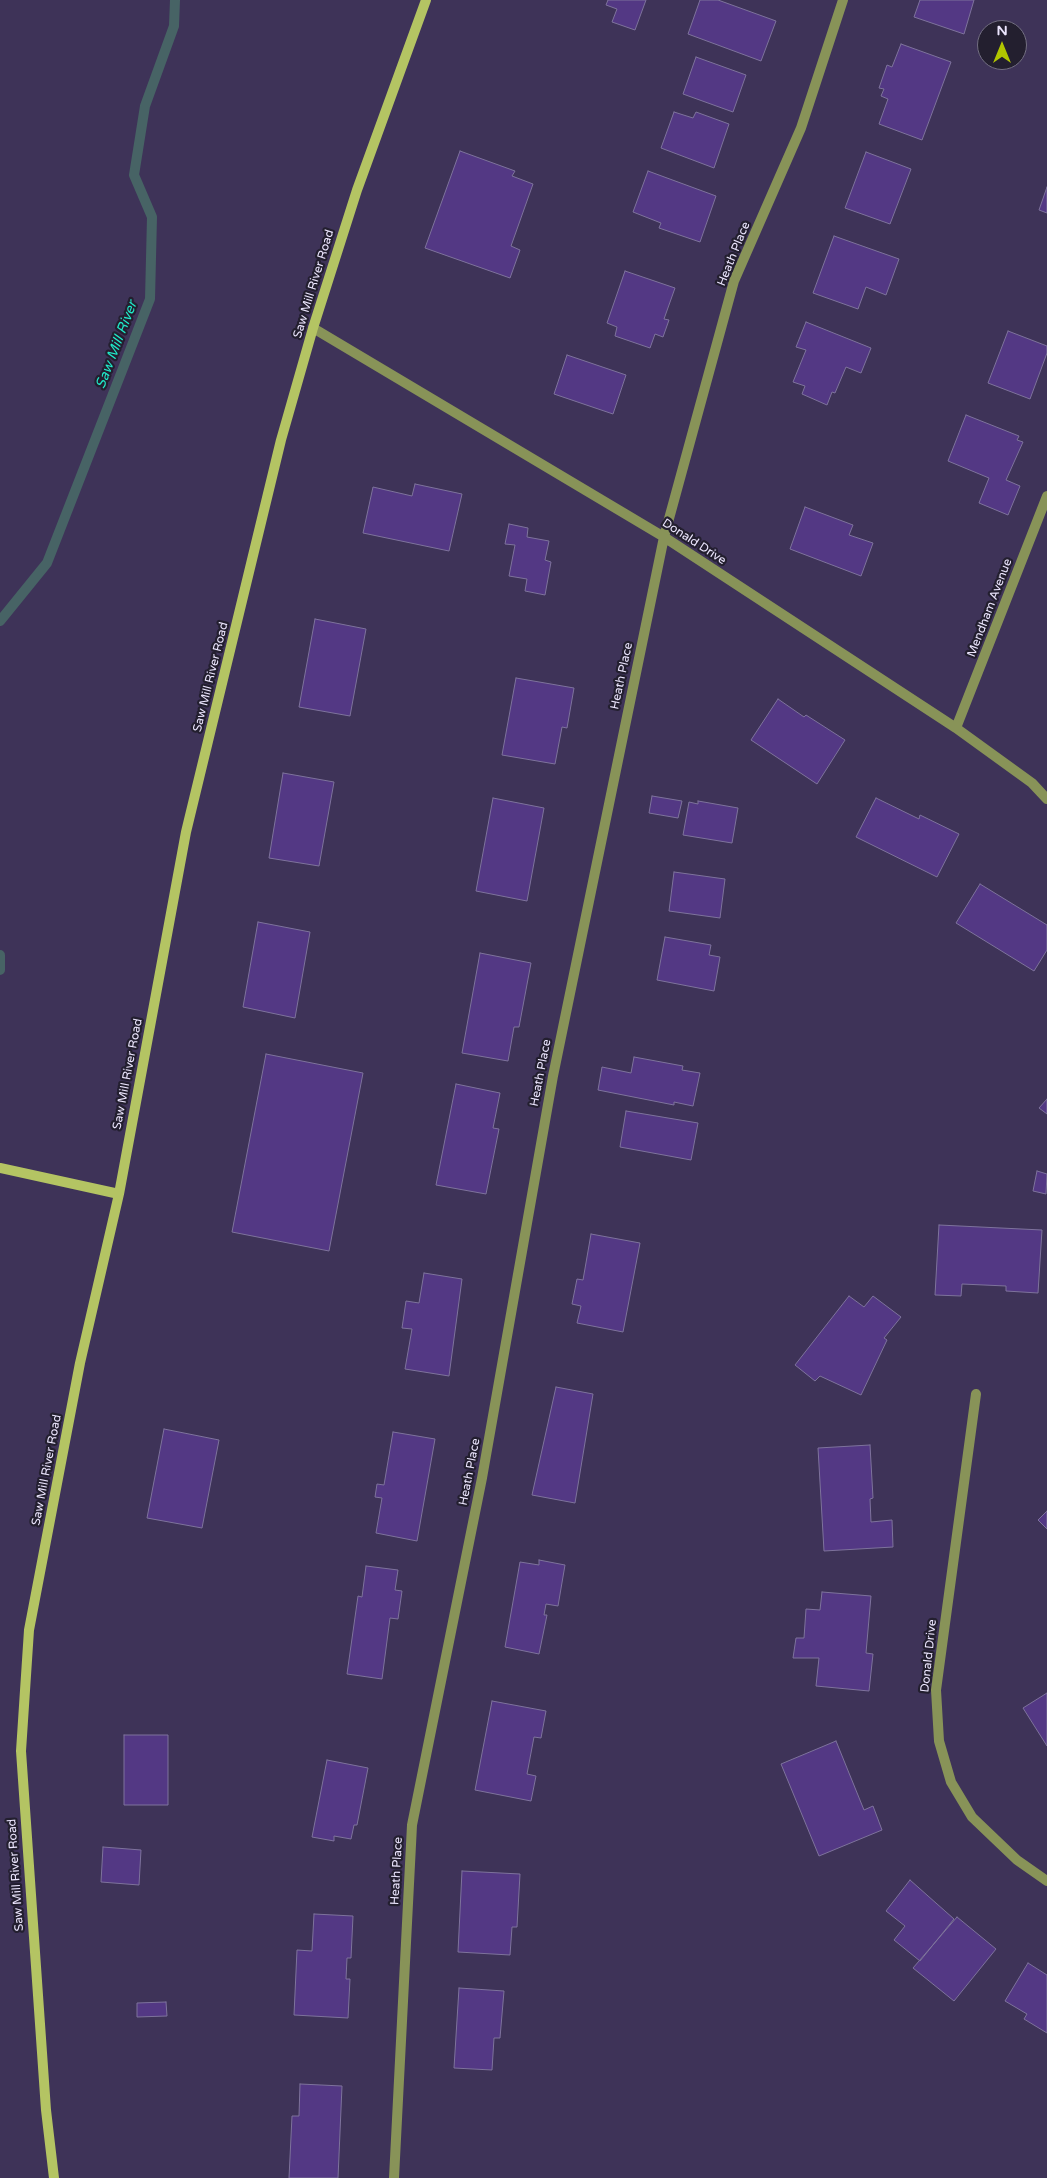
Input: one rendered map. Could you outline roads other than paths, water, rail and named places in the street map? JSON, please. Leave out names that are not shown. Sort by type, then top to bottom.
[{"type":"main road","name":"Saw Mill River Road","points":[[54,2178],[46,2110],[30,1904],[22,1752],[29,1630],[80,1363],[119,1194],[186,832],[281,440],[313,328],[357,190],[426,0]]},
{"type":"main road","points":[[0,1168],[119,1194]]},
{"type":"street","name":"Heath Place","points":[[394,2178],[412,1825],[482,1478],[553,1076],[664,537],[734,281],[800,128],[843,0]]},
{"type":"street","name":"Donald Drive","points":[[313,328],[664,537],[956,728],[1032,783],[1047,799]]},
{"type":"street","name":"Mendham Avenue","points":[[956,728],[1047,496]]},
{"type":"street","name":"Donald Drive","points":[[976,1394],[936,1690],[939,1740],[951,1782],[972,1817],[1017,1860],[1047,1881]]},
{"type":"waterway","name":"Saw Mill River","points":[[0,621],[47,563],[150,299],[152,217],[134,175],[145,106],[174,26],[175,0]]},
{"type":"waterway","name":"Saw Mill River","points":[[0,955],[0,970]]}]
